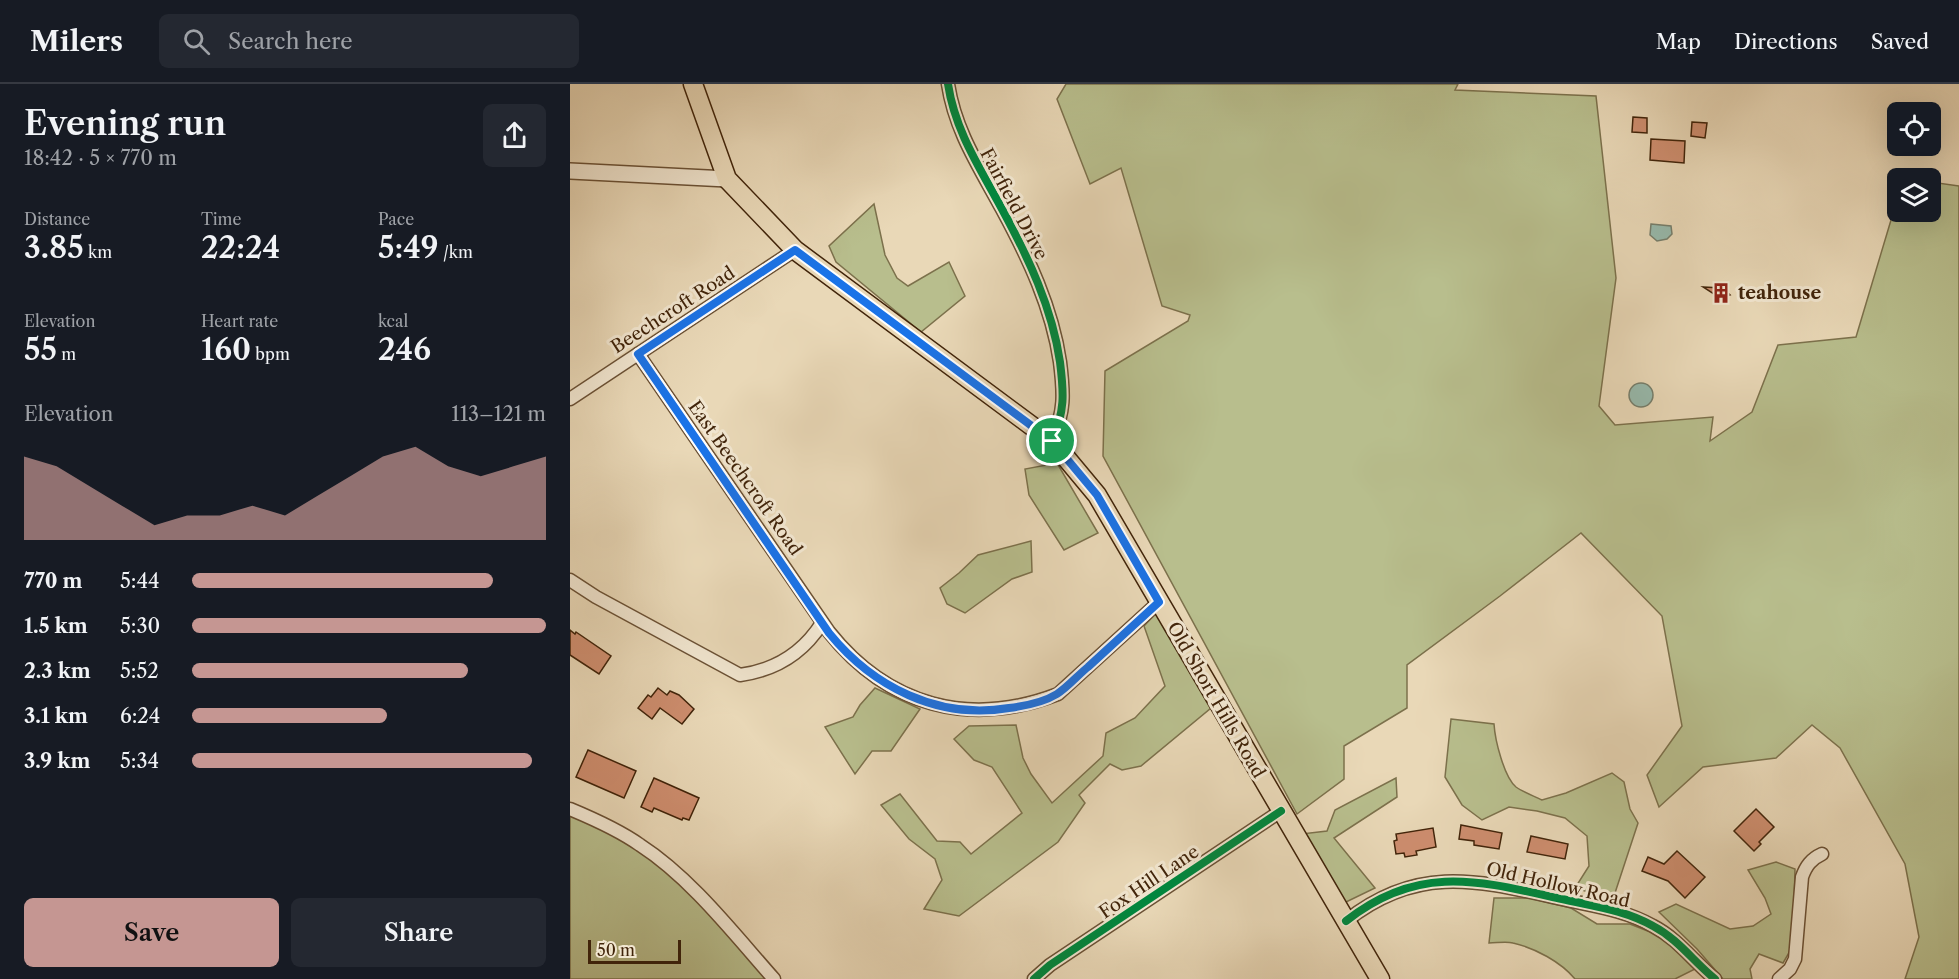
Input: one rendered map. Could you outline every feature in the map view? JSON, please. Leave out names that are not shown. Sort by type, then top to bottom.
[{"type":"main road","name":"Old Short Hills Road","points":[[693,84],[727,179],[795,250],[1052,441],[1097,495],[1380,979]]},
{"type":"street","name":"Fairfield Drive","points":[[948,84],[962,135],[1003,210],[1037,281],[1052,319],[1057,340],[1064,401],[1060,423],[1052,441]]},
{"type":"street","points":[[570,171],[727,179]]},
{"type":"street","name":"Beechcroft Road","points":[[570,399],[795,250]]},
{"type":"street","name":"East Beechcroft Road","points":[[638,354],[822,623],[857,664],[889,687],[934,705],[960,710],[982,711],[1021,706],[1058,694],[1159,602]]},
{"type":"street","points":[[570,580],[596,597],[740,675],[762,671],[791,657],[808,643],[822,623]]},
{"type":"street","points":[[570,809],[597,820],[641,845],[681,878],[774,979]]},
{"type":"street","name":"Fox Hill Lane","points":[[1035,979],[1050,965],[1281,811]]},
{"type":"street","points":[[1779,979],[1790,969],[1795,959],[1802,877],[1814,857],[1822,854]]},
{"type":"street","name":"Old Hollow Road","points":[[1346,921],[1373,902],[1407,888],[1442,881],[1479,882],[1622,911],[1674,938],[1714,979]]},
{"type":"green space","points":[[1066,84],[1458,84],[1455,90],[1596,96],[1616,278],[1599,406],[1615,425],[1713,417],[1710,441],[1752,412],[1778,345],[1856,337],[1890,222],[1941,222],[1941,183],[1959,186],[1959,979],[1905,979],[1919,937],[1905,864],[1840,748],[1812,725],[1776,758],[1703,767],[1659,807],[1647,775],[1682,726],[1662,616],[1581,533],[1407,665],[1407,708],[1344,746],[1344,779],[1297,814],[1103,456],[1105,371],[1188,321],[1190,315],[1162,306],[1121,168],[1090,184],[1057,99]]},
{"type":"green space","points":[[874,204],[885,255],[897,278],[908,286],[949,262],[965,296],[921,332],[836,262],[829,246]]},
{"type":"green space","points":[[1057,463],[1098,533],[1064,550],[1029,495],[1025,469]]},
{"type":"green space","points":[[1031,541],[1032,572],[1012,579],[965,613],[947,604],[940,588],[978,555]]},
{"type":"green space","points":[[1159,610],[1211,708],[1141,766],[1122,770],[1110,764],[1079,795],[1085,803],[1058,842],[959,916],[924,909],[942,880],[935,859],[909,839],[881,805],[900,794],[937,841],[960,842],[971,854],[1022,813],[992,767],[974,760],[954,739],[969,726],[1016,725],[1023,758],[1031,774],[1052,803],[1103,756],[1106,733],[1135,718],[1165,686],[1144,626]]},
{"type":"green space","points":[[875,688],[920,709],[891,751],[872,751],[855,774],[825,727],[853,717]]},
{"type":"green space","points":[[1451,719],[1494,724],[1501,758],[1512,782],[1519,789],[1542,800],[1566,793],[1612,773],[1624,782],[1630,809],[1638,823],[1613,899],[1575,888],[1589,866],[1587,836],[1565,818],[1509,807],[1482,820],[1462,805],[1445,777]]},
{"type":"green space","points":[[1396,778],[1397,797],[1334,838],[1375,888],[1344,903],[1301,834],[1327,831],[1335,810]]},
{"type":"green space","points":[[570,813],[601,823],[698,892],[768,979],[570,979]]},
{"type":"green space","points":[[1776,862],[1795,869],[1793,946],[1783,963],[1759,954],[1750,969],[1752,979],[1723,979],[1697,949],[1659,912],[1676,904],[1730,929],[1753,926],[1771,914],[1765,898],[1748,870]]},
{"type":"green space","points":[[1494,898],[1529,898],[1571,908],[1597,924],[1630,924],[1668,939],[1695,969],[1675,979],[1575,979],[1555,961],[1530,948],[1510,942],[1489,943]]},
{"type":"shaded area","points":[[1651,224],[1671,226],[1672,234],[1667,239],[1657,241],[1650,235]]},
{"type":"shaded area","points":[[1641,383],[1649,387],[1653,395],[1649,403],[1641,407],[1633,403],[1629,395],[1633,387]]},
{"type":"building","points":[[1633,117],[1647,118],[1647,133],[1632,132]]},
{"type":"building","points":[[1692,122],[1707,123],[1705,138],[1691,136]]},
{"type":"building","points":[[1651,139],[1685,141],[1684,163],[1650,160]]},
{"type":"building","points":[[1703,287],[1723,288],[1730,295],[1720,298]]},
{"type":"building","points":[[570,630],[611,656],[599,674],[570,655]]},
{"type":"building","points":[[658,688],[667,695],[670,691],[679,695],[694,709],[682,724],[660,708],[652,719],[638,708],[648,695],[651,697]]},
{"type":"building","points":[[588,750],[636,771],[624,798],[576,777]]},
{"type":"building","points":[[654,778],[699,798],[689,820],[683,818],[682,820],[654,808],[652,812],[641,807]]},
{"type":"building","points":[[1756,809],[1774,827],[1759,842],[1761,844],[1754,851],[1734,831]]},
{"type":"building","points":[[1461,825],[1502,833],[1499,849],[1474,845],[1474,841],[1459,839]]},
{"type":"building","points":[[1433,828],[1436,847],[1416,851],[1417,855],[1405,857],[1404,853],[1396,854],[1394,841],[1397,840],[1396,834]]},
{"type":"building","points":[[1531,836],[1568,844],[1565,859],[1527,852]]},
{"type":"building","points":[[1677,851],[1705,877],[1685,898],[1668,881],[1642,871],[1648,857],[1664,864]]},
{"type":"cycle path","points":[[948,84],[962,133],[1021,245],[1038,283],[1051,322],[1060,362],[1063,393],[1059,420],[1052,441]]},
{"type":"cycle path","points":[[638,354],[829,632],[852,657],[877,678],[904,693],[932,703],[962,709],[993,709],[1025,704],[1058,694],[1159,602]]},
{"type":"cycle path","points":[[1034,979],[1050,965],[1281,811]]},
{"type":"cycle path","points":[[1346,921],[1373,903],[1399,891],[1425,884],[1451,882],[1504,887],[1609,909],[1631,916],[1662,931],[1715,979]]},
{"type":"place","name":"teahouse","points":[[1721,293]]},
{"type":"route","points":[[795,250],[1052,441],[1097,495],[1159,602],[1058,694],[1002,710],[960,710],[943,707],[889,687],[857,664],[843,650],[829,633],[638,354],[795,250]]}]
